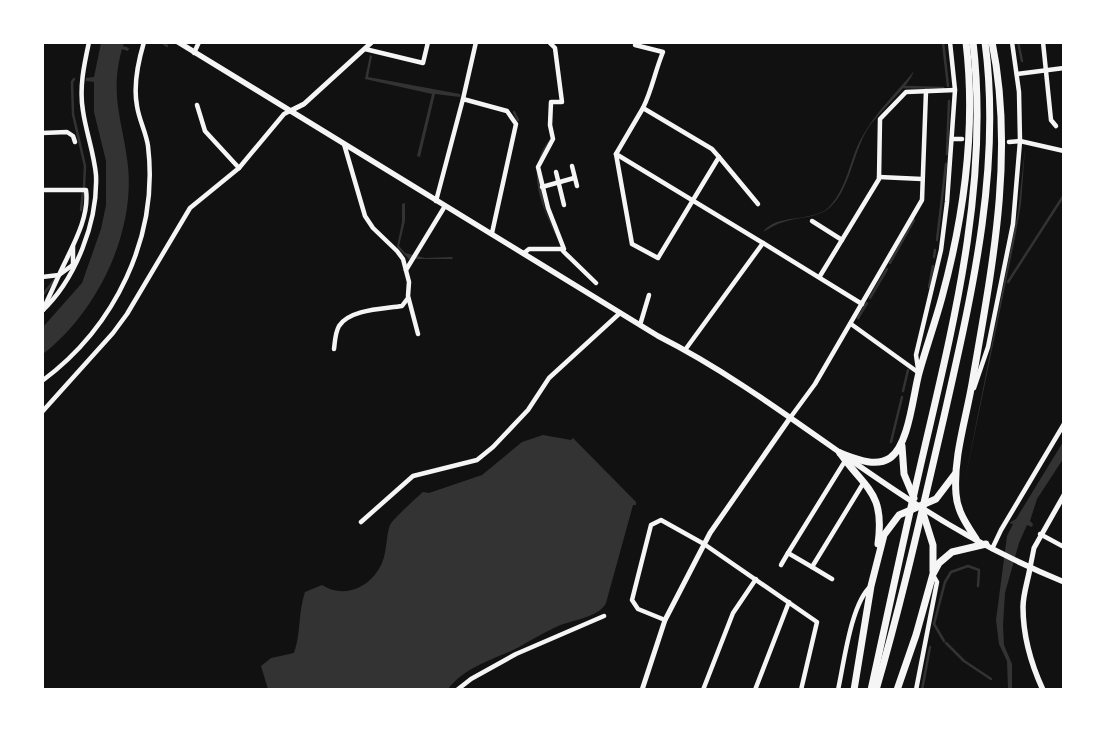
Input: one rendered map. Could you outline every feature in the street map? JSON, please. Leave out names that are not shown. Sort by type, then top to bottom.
[{"type":"highway","points":[[933,574],[933,545],[926,520],[905,478],[902,444],[919,373],[942,295],[962,200],[969,105],[966,42]]},
{"type":"highway","points":[[871,690],[961,280],[972,211],[978,124],[973,42]]},
{"type":"highway","points":[[876,690],[900,609],[920,528],[971,290],[983,218],[990,125],[985,42]]},
{"type":"highway","points":[[976,539],[958,506],[956,472],[990,276],[1000,174],[1002,114],[992,42]]},
{"type":"highway","points":[[840,453],[866,461],[882,461],[891,457],[902,444]]},
{"type":"highway","points":[[840,453],[874,496],[880,517],[874,574]]},
{"type":"highway","points":[[854,690],[871,586],[882,541],[889,526],[904,513],[936,499],[956,472]]},
{"type":"highway","points":[[897,690],[919,625],[933,574],[941,560],[949,554],[989,547]]},
{"type":"main road","points":[[178,42],[620,313],[686,350],[920,507],[1001,554],[1064,582]]},
{"type":"main road","points":[[1030,568],[1023,606],[1032,663],[1043,690]]},
{"type":"street","points":[[43,311],[56,295],[74,263],[93,214],[96,194],[93,157],[81,98],[83,71],[89,42]]},
{"type":"street","points":[[42,381],[77,353],[96,330],[121,288],[133,263],[144,232],[148,206],[149,160],[135,94],[137,72],[144,42]]},
{"type":"street","points":[[194,53],[200,42]]},
{"type":"street","points":[[42,412],[113,333],[127,314],[190,208],[239,168],[284,114],[304,104],[372,42]]},
{"type":"street","points":[[365,49],[423,64],[428,42]]},
{"type":"street","points":[[436,201],[476,42]]},
{"type":"street","points":[[549,42],[555,48],[562,102],[551,102],[550,125],[553,139],[538,168],[548,208],[564,245],[563,251]]},
{"type":"street","points":[[919,373],[916,356],[941,250],[948,202],[955,90],[950,42]]},
{"type":"street","points":[[971,394],[981,371],[988,347],[1013,224],[1020,142],[1017,74],[1012,42]]},
{"type":"street","points":[[1043,42],[1051,120],[1056,126]]},
{"type":"street","points":[[635,45],[662,52],[643,108],[616,154],[632,244],[658,258],[694,201],[719,156]]},
{"type":"street","points":[[1017,74],[1064,68]]},
{"type":"street","points":[[820,276],[879,177],[880,119],[906,92],[955,90]]},
{"type":"street","points":[[642,690],[665,620],[704,544],[748,475],[815,384],[922,200],[926,91]]},
{"type":"street","points":[[463,99],[507,111],[516,124],[492,233]]},
{"type":"street","points":[[197,105],[204,130],[239,168]]},
{"type":"street","points":[[643,108],[712,149],[758,204]]},
{"type":"street","points":[[42,132],[67,132],[73,136],[75,142]]},
{"type":"street","points":[[952,139],[962,139]]},
{"type":"street","points":[[1009,142],[1020,142],[1064,151]]},
{"type":"street","points":[[344,144],[365,216],[373,228],[397,251],[406,270],[408,296],[418,334]]},
{"type":"street","points":[[616,154],[820,276],[862,304]]},
{"type":"street","points":[[572,166],[577,186]]},
{"type":"street","points":[[556,172],[564,205]]},
{"type":"street","points":[[879,177],[922,179]]},
{"type":"street","points":[[542,187],[574,178]]},
{"type":"street","points":[[42,190],[86,190],[84,213],[73,244],[43,311]]},
{"type":"street","points":[[406,270],[445,206]]},
{"type":"street","points":[[812,221],[842,240]]},
{"type":"street","points":[[686,350],[763,243]]},
{"type":"street","points":[[73,244],[74,263]]},
{"type":"street","points":[[524,253],[529,249],[543,248],[563,251],[596,283]]},
{"type":"street","points":[[42,277],[59,275],[74,263]]},
{"type":"street","points":[[334,349],[338,328],[346,320],[359,314],[402,306],[408,296]]},
{"type":"street","points":[[640,325],[648,296]]},
{"type":"street","points":[[361,522],[413,476],[476,460],[493,447],[528,410],[550,378],[620,313]]},
{"type":"street","points":[[851,324],[919,373]]},
{"type":"street","points":[[989,547],[1064,424]]},
{"type":"street","points":[[781,565],[845,461]]},
{"type":"street","points":[[812,567],[864,481]]},
{"type":"street","points":[[1030,568],[1034,548],[1040,534],[1064,495]]},
{"type":"street","points":[[665,620],[638,609],[632,600],[651,525],[661,520],[704,544],[817,622],[801,690]]},
{"type":"street","points":[[1040,534],[1064,547]]},
{"type":"street","points":[[788,553],[832,579]]},
{"type":"street","points":[[916,690],[937,582],[933,574]]},
{"type":"street","points":[[703,690],[733,613],[756,580]]},
{"type":"street","points":[[838,690],[857,605],[871,586]]},
{"type":"street","points":[[755,690],[789,602]]},
{"type":"street","points":[[457,690],[471,679],[516,654],[604,616]]},
{"type":"shaded area","points":[[101,43],[124,43],[123,46],[129,48],[128,51],[122,49],[117,81],[118,109],[128,166],[129,192],[125,219],[118,245],[95,295],[80,317],[43,354],[43,327],[82,283],[101,229],[106,205],[106,161],[94,112],[94,82],[86,81],[86,78],[94,77]]},
{"type":"shaded area","points":[[370,55],[372,56],[368,77],[460,94],[460,97],[435,94],[420,157],[417,156],[432,94],[365,79]]},
{"type":"shaded area","points":[[914,71],[906,84],[867,130],[846,183],[835,202],[828,209],[823,212],[813,216],[784,222],[763,232],[777,222],[814,215],[829,207],[840,191],[858,146],[867,128]]},
{"type":"shaded area","points":[[552,137],[538,165],[543,149]]},
{"type":"shaded area","points":[[1025,148],[1021,204],[1015,238],[964,485],[1018,212]]},
{"type":"shaded area","points":[[537,169],[545,209],[559,242],[547,216],[538,189]]},
{"type":"shaded area","points":[[405,203],[405,221],[399,246],[405,253],[425,258],[452,257],[453,259],[409,259],[397,247],[402,222],[402,204]]},
{"type":"shaded area","points":[[543,435],[571,440],[573,438],[636,502],[636,505],[633,505],[606,603],[602,608],[591,615],[556,627],[519,647],[481,664],[455,681],[448,689],[268,689],[261,666],[271,658],[294,653],[305,592],[322,585],[330,589],[348,591],[364,585],[377,572],[382,563],[390,525],[423,492],[429,493],[482,475],[522,442]]},
{"type":"shaded area","points":[[1063,442],[1063,459],[1037,499],[1030,521],[1033,524],[1032,527],[1027,525],[1019,543],[1005,593],[1004,645],[1012,664],[1012,689],[1008,689],[1007,661],[999,644],[996,620],[1007,536],[1013,524],[1009,523],[1016,519]]},
{"type":"waterway","points":[[162,42],[167,46]]},
{"type":"waterway","points":[[943,42],[948,86]]},
{"type":"waterway","points":[[1018,42],[1022,61]]},
{"type":"waterway","points":[[74,79],[72,82],[73,114],[85,166],[84,187]]},
{"type":"waterway","points":[[904,87],[943,88]]},
{"type":"waterway","points":[[947,154],[949,101]]},
{"type":"waterway","points":[[514,112],[518,120]]},
{"type":"waterway","points":[[937,240],[946,164]]},
{"type":"waterway","points":[[81,210],[83,192]]},
{"type":"waterway","points":[[1008,282],[1064,195]]},
{"type":"waterway","points":[[890,263],[914,220]]},
{"type":"waterway","points":[[934,257],[935,250]]},
{"type":"waterway","points":[[929,287],[933,266]]},
{"type":"waterway","points":[[870,298],[887,269]]},
{"type":"waterway","points":[[42,296],[55,279]]},
{"type":"waterway","points":[[858,318],[867,303]]},
{"type":"waterway","points":[[903,391],[908,370]]},
{"type":"waterway","points":[[891,442],[902,397]]},
{"type":"waterway","points":[[944,641],[934,624],[945,582],[951,572],[968,566],[979,570],[978,586]]},
{"type":"waterway","points":[[946,643],[964,661],[991,679]]},
{"type":"waterway","points":[[922,690],[930,647]]}]
